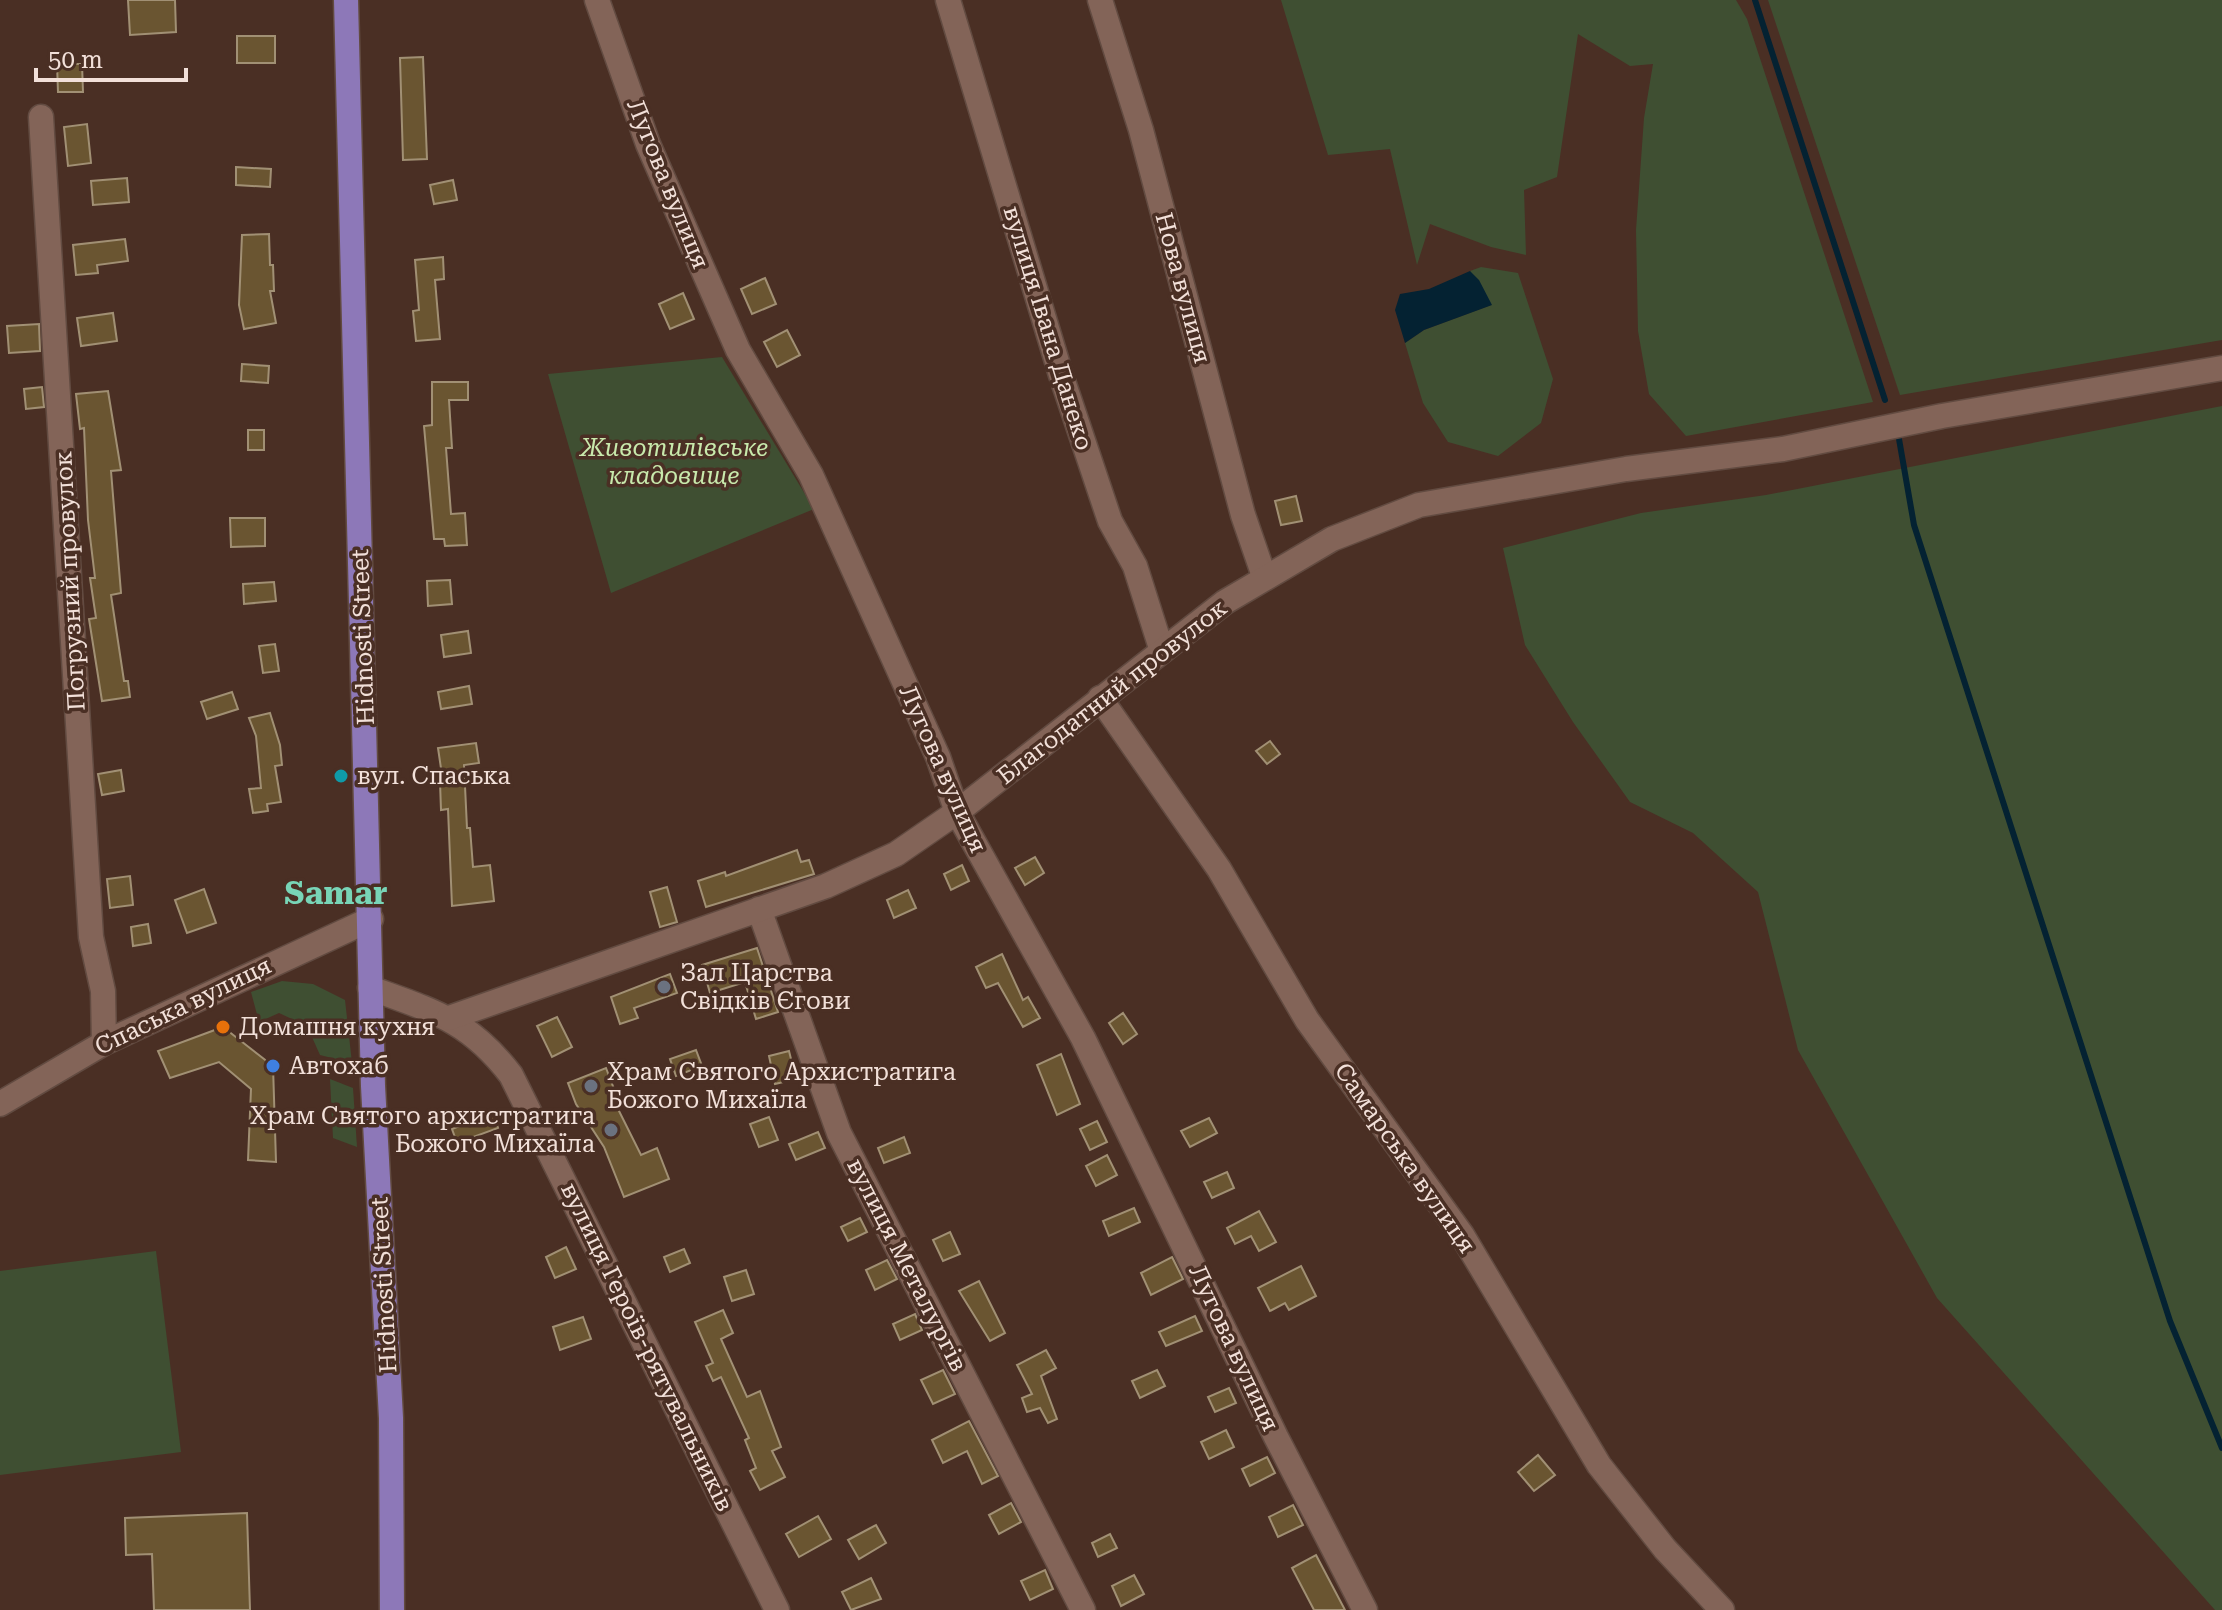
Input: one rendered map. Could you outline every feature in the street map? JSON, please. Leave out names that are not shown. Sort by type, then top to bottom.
[{"type":"main road","name":"Hidnosti Street","points":[[346,0],[371,919],[370,988],[391,1418],[392,1610]]},
{"type":"street","name":"Лугова вулиця","points":[[597,0],[648,144],[738,350],[811,475],[938,757],[957,812],[1083,1038],[1276,1437],[1365,1610]]},
{"type":"street","name":"вулиця Івана Данеко","points":[[948,0],[1061,375],[1110,521],[1135,566],[1162,651]]},
{"type":"street","name":"Нова вулиця","points":[[1100,0],[1141,130],[1243,515],[1264,576]]},
{"type":"street","name":"Погрузний провулок","points":[[41,117],[91,937],[103,991],[104,1043]]},
{"type":"street","name":"Благодатний провулок","points":[[449,1018],[826,886],[896,854],[957,812],[1100,698],[1264,576],[1332,539],[1419,505],[1626,469],[1783,449],[1942,416],[2222,368]]},
{"type":"street","name":"Самарська вулиця","points":[[1100,698],[1219,869],[1307,1020],[1462,1235],[1599,1465],[1665,1549],[1722,1610]]},
{"type":"street","name":"вулиця Металургів","points":[[759,909],[839,1133],[1083,1610]]},
{"type":"street","name":"Спаська вулиця","points":[[0,1104],[104,1043],[371,919]]},
{"type":"street","name":"вулиця Героїв-рятувальників","points":[[370,988],[449,1018],[475,1034],[511,1075],[777,1610]]},
{"type":"green space","points":[[1281,0],[1736,0],[1747,19],[1873,402],[1686,436],[1649,394],[1638,331],[1636,230],[1644,118],[1653,64],[1630,66],[1578,34],[1557,177],[1524,190],[1526,255],[1491,247],[1430,224],[1417,265],[1390,149],[1328,155]]},
{"type":"green space","points":[[1768,0],[2222,0],[2222,340],[1900,395]]},
{"type":"green space","points":[[1481,267],[1518,273],[1553,379],[1541,423],[1498,456],[1448,442],[1423,403],[1405,343],[1424,330],[1491,305],[1470,271]]},
{"type":"green space","name":"Животилівське кладовище","points":[[722,357],[814,509],[611,593],[548,374]]},
{"type":"green space","points":[[2222,406],[2222,1610],[2215,1610],[1937,1298],[1798,1050],[1758,892],[1693,833],[1630,802],[1573,722],[1525,645],[1503,548],[1641,513],[1766,495]]},
{"type":"green space","points":[[282,981],[313,984],[345,1000],[352,1063],[320,1055],[307,1026],[279,1013],[259,1022],[251,992]]},
{"type":"green space","points":[[330,1079],[353,1088],[357,1147],[333,1138]]},
{"type":"green space","points":[[156,1251],[181,1452],[0,1475],[0,1271]]},
{"type":"water","points":[[1470,271],[1479,280],[1492,305],[1424,330],[1405,343],[1395,310],[1400,294],[1429,289]]},
{"type":"building","points":[[128,0],[175,0],[176,32],[130,35]]},
{"type":"building","points":[[237,36],[275,36],[275,63],[237,63]]},
{"type":"building","points":[[423,57],[427,159],[403,160],[400,58]]},
{"type":"building","points":[[57,64],[82,64],[83,92],[58,92]]},
{"type":"building","points":[[87,124],[91,163],[68,166],[64,127]]},
{"type":"building","points":[[236,167],[271,169],[270,187],[236,185]]},
{"type":"building","points":[[127,178],[129,202],[93,205],[91,181]]},
{"type":"building","points":[[453,180],[457,200],[434,204],[430,185]]},
{"type":"building","points":[[269,234],[274,291],[270,291],[276,323],[244,329],[239,305],[242,235]]},
{"type":"building","points":[[125,239],[128,261],[97,265],[98,273],[76,275],[73,245]]},
{"type":"building","points":[[443,257],[444,279],[435,280],[440,339],[416,341],[413,311],[419,310],[415,260]]},
{"type":"building","points":[[765,278],[776,304],[752,314],[741,289]]},
{"type":"building","points":[[683,293],[694,319],[670,329],[659,304]]},
{"type":"building","points":[[113,313],[117,341],[81,346],[77,318]]},
{"type":"building","points":[[39,324],[40,351],[9,353],[7,326]]},
{"type":"building","points":[[787,330],[800,355],[777,367],[764,342]]},
{"type":"building","points":[[242,364],[269,366],[268,383],[241,381]]},
{"type":"building","points":[[432,382],[468,382],[468,400],[449,400],[452,448],[446,448],[451,514],[465,513],[467,545],[445,546],[444,539],[434,539],[424,426],[432,425]]},
{"type":"building","points":[[42,387],[44,407],[26,409],[24,389]]},
{"type":"building","points":[[108,391],[121,470],[111,471],[121,593],[111,595],[124,681],[128,681],[130,697],[102,701],[89,619],[96,618],[90,578],[95,578],[88,520],[84,428],[80,429],[76,394]]},
{"type":"building","points":[[248,430],[264,430],[264,450],[248,450]]},
{"type":"building","points":[[1296,496],[1302,521],[1281,525],[1275,501]]},
{"type":"building","points":[[230,518],[265,518],[265,546],[231,547]]},
{"type":"building","points":[[450,580],[452,604],[428,606],[427,581]]},
{"type":"building","points":[[274,582],[276,601],[244,604],[243,584]]},
{"type":"building","points":[[468,631],[471,653],[444,657],[441,635]]},
{"type":"building","points":[[275,644],[279,671],[263,673],[259,646]]},
{"type":"building","points":[[469,686],[472,704],[441,709],[438,692]]},
{"type":"building","points":[[232,692],[238,709],[207,719],[201,702]]},
{"type":"building","points":[[270,713],[280,745],[282,765],[275,766],[281,802],[267,804],[268,811],[253,813],[249,789],[261,788],[256,736],[249,718]]},
{"type":"building","points":[[1270,741],[1280,754],[1267,764],[1256,751]]},
{"type":"building","points":[[476,743],[479,763],[464,765],[467,828],[470,828],[473,867],[490,865],[494,901],[452,906],[448,809],[441,810],[440,782],[443,782],[438,748]]},
{"type":"building","points":[[121,770],[124,791],[102,795],[98,774]]},
{"type":"building","points":[[797,850],[801,862],[809,860],[814,874],[706,907],[698,881],[725,872],[726,876]]},
{"type":"building","points":[[1035,857],[1044,873],[1025,885],[1015,868]]},
{"type":"building","points":[[962,865],[969,881],[951,890],[944,874]]},
{"type":"building","points":[[130,876],[133,905],[110,908],[107,879]]},
{"type":"building","points":[[667,887],[677,922],[660,927],[650,892]]},
{"type":"building","points":[[204,889],[216,923],[187,933],[175,900]]},
{"type":"building","points":[[908,890],[916,908],[894,918],[887,900]]},
{"type":"building","points":[[148,924],[151,943],[133,946],[131,927]]},
{"type":"building","points":[[757,948],[778,1012],[756,1019],[745,982],[710,993],[702,965]]},
{"type":"building","points":[[1002,954],[1023,1000],[1028,997],[1040,1018],[1023,1027],[998,983],[986,988],[976,967]]},
{"type":"building","points":[[670,974],[677,993],[634,1008],[638,1018],[620,1024],[611,997]]},
{"type":"building","points":[[1123,1013],[1137,1034],[1123,1044],[1109,1023]]},
{"type":"building","points":[[557,1017],[572,1047],[552,1057],[537,1026]]},
{"type":"building","points":[[223,1027],[273,1066],[276,1162],[248,1160],[251,1089],[219,1062],[170,1078],[158,1051]]},
{"type":"building","points":[[696,1050],[702,1066],[676,1076],[670,1059]]},
{"type":"building","points":[[789,1051],[796,1079],[775,1084],[769,1056]]},
{"type":"building","points":[[1061,1054],[1080,1104],[1057,1115],[1037,1065]]},
{"type":"building","points":[[606,1068],[614,1089],[609,1091],[641,1155],[657,1148],[669,1179],[624,1197],[604,1147],[576,1104],[568,1083]]},
{"type":"building","points":[[493,1113],[498,1128],[457,1143],[452,1129]]},
{"type":"building","points":[[769,1117],[778,1140],[759,1147],[750,1124]]},
{"type":"building","points":[[1209,1118],[1217,1133],[1190,1147],[1181,1131]]},
{"type":"building","points":[[1097,1121],[1107,1142],[1090,1150],[1080,1129]]},
{"type":"building","points":[[818,1132],[825,1148],[796,1160],[789,1144]]},
{"type":"building","points":[[904,1137],[910,1153],[884,1163],[878,1148]]},
{"type":"building","points":[[1107,1155],[1117,1175],[1096,1186],[1086,1166]]},
{"type":"building","points":[[1227,1172],[1234,1188],[1212,1198],[1204,1182]]},
{"type":"building","points":[[1134,1208],[1140,1222],[1109,1236],[1103,1221]]},
{"type":"building","points":[[1259,1211],[1276,1242],[1259,1251],[1251,1236],[1235,1244],[1227,1228]]},
{"type":"building","points":[[860,1218],[867,1232],[848,1241],[841,1227]]},
{"type":"building","points":[[950,1232],[960,1254],[943,1261],[933,1240]]},
{"type":"building","points":[[566,1247],[576,1269],[555,1278],[546,1257]]},
{"type":"building","points":[[684,1249],[690,1263],[670,1272],[664,1257]]},
{"type":"building","points":[[1172,1257],[1183,1279],[1151,1295],[1141,1273]]},
{"type":"building","points":[[887,1260],[897,1279],[875,1290],[866,1270]]},
{"type":"building","points":[[1301,1266],[1316,1296],[1289,1310],[1285,1303],[1270,1311],[1258,1288]]},
{"type":"building","points":[[746,1270],[754,1294],[732,1301],[724,1277]]},
{"type":"building","points":[[979,1281],[1005,1333],[990,1341],[959,1291]]},
{"type":"building","points":[[723,1310],[733,1333],[721,1339],[747,1397],[760,1391],[781,1447],[772,1451],[785,1477],[760,1490],[750,1471],[756,1468],[745,1440],[749,1438],[721,1377],[713,1381],[706,1366],[713,1363],[695,1322]]},
{"type":"building","points":[[915,1314],[922,1330],[900,1340],[893,1324]]},
{"type":"building","points":[[1195,1316],[1202,1331],[1166,1346],[1159,1332]]},
{"type":"building","points":[[583,1317],[591,1339],[560,1350],[553,1327]]},
{"type":"building","points":[[1046,1350],[1056,1368],[1041,1376],[1057,1419],[1048,1423],[1040,1408],[1027,1412],[1022,1398],[1032,1394],[1017,1365]]},
{"type":"building","points":[[943,1370],[955,1394],[933,1404],[921,1380]]},
{"type":"building","points":[[1157,1370],[1165,1386],[1140,1398],[1132,1381]]},
{"type":"building","points":[[1229,1388],[1236,1403],[1215,1412],[1208,1397]]},
{"type":"building","points":[[969,1421],[998,1476],[982,1484],[967,1451],[943,1463],[932,1440]]},
{"type":"building","points":[[1226,1430],[1234,1447],[1209,1459],[1201,1442]]},
{"type":"building","points":[[1538,1455],[1555,1475],[1534,1491],[1518,1472]]},
{"type":"building","points":[[1267,1457],[1275,1473],[1250,1486],[1242,1469]]},
{"type":"building","points":[[1011,1503],[1021,1522],[999,1534],[989,1515]]},
{"type":"building","points":[[1293,1505],[1303,1525],[1278,1537],[1269,1517]]},
{"type":"building","points":[[247,1513],[250,1610],[154,1610],[152,1554],[126,1555],[125,1518]]},
{"type":"building","points":[[818,1516],[831,1539],[799,1557],[786,1534]]},
{"type":"building","points":[[876,1525],[886,1543],[859,1559],[848,1540]]},
{"type":"building","points":[[1110,1534],[1117,1548],[1098,1557],[1092,1543]]},
{"type":"building","points":[[1316,1555],[1345,1610],[1314,1610],[1292,1568]]},
{"type":"building","points":[[1045,1570],[1053,1589],[1030,1600],[1021,1581]]},
{"type":"building","points":[[1134,1575],[1144,1594],[1121,1606],[1112,1586]]},
{"type":"building","points":[[871,1578],[881,1599],[851,1610],[842,1592]]},
{"type":"waterway","points":[[1755,0],[1885,400]]},
{"type":"waterway","points":[[1899,439],[1914,525],[2170,1321],[2222,1448]]},
{"type":"place","name":"вул. Спаська","points":[[341,776]]},
{"type":"place","name":"Зал Царства Свідків Єгови","points":[[664,987]]},
{"type":"place","name":"Домашня кухня","points":[[223,1027]]},
{"type":"place","name":"Автохаб","points":[[273,1066]]},
{"type":"place","name":"Храм Святого Архистратига Божого Михаїла","points":[[591,1086]]},
{"type":"place","name":"Храм Святого архистратига Божого Михаїла","points":[[611,1130]]},
{"type":"district","name":"Samar","points":[[336,893]]}]
